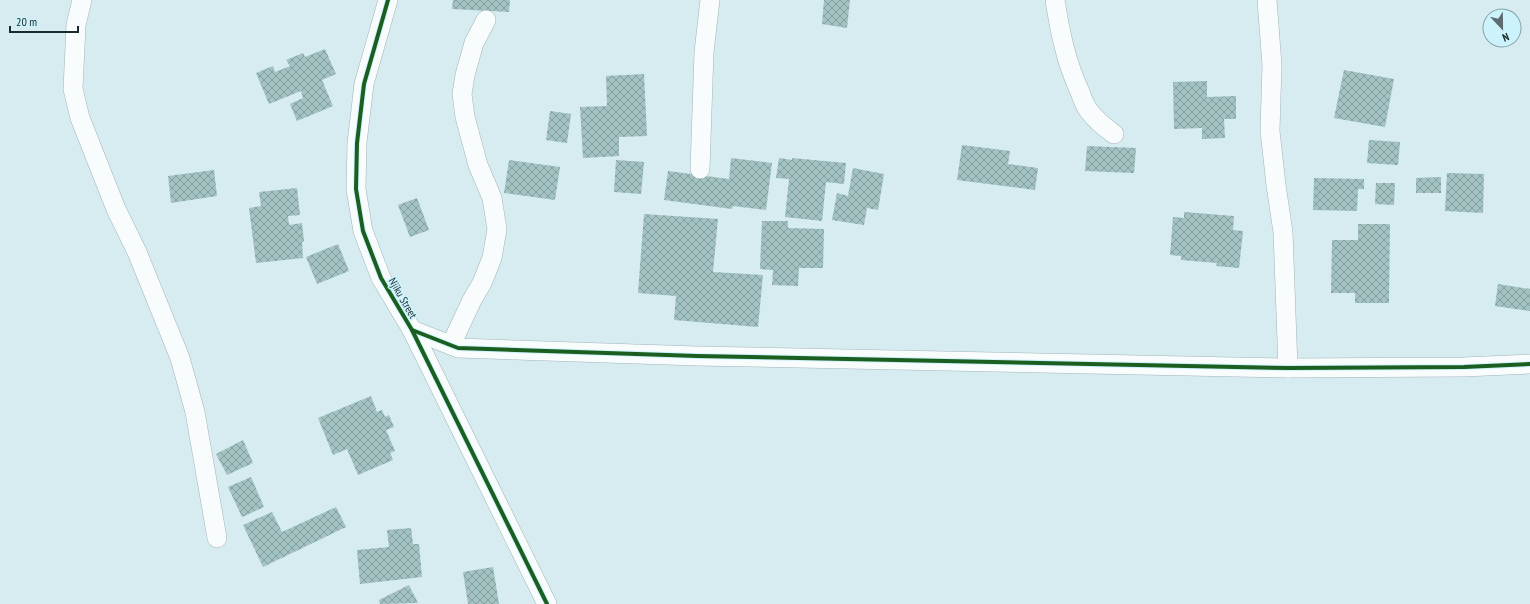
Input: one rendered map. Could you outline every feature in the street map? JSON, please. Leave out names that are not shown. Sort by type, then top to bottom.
[{"type":"street","points":[[82,0],[76,25],[73,89],[80,118],[116,209],[137,252],[180,358],[195,412],[217,538]]},
{"type":"street","name":"Njiku Street","points":[[388,0],[364,84],[357,143],[356,189],[363,231],[381,278],[412,330],[547,604]]},
{"type":"street","points":[[700,169],[704,52],[710,0]]},
{"type":"street","points":[[1055,0],[1061,41],[1078,89],[1088,110],[1102,126],[1114,134]]},
{"type":"street","points":[[1267,0],[1272,65],[1270,131],[1283,232],[1288,368]]},
{"type":"street","points":[[451,345],[472,300],[482,283],[492,258],[497,229],[492,198],[478,165],[465,118],[462,94],[465,75],[474,43],[486,20]]},
{"type":"street","points":[[412,330],[458,348],[697,356],[1288,368],[1464,367],[1530,364]]},
{"type":"building","points":[[453,0],[510,0],[509,12],[452,9]]},
{"type":"building","points":[[824,0],[850,0],[847,28],[822,24]]},
{"type":"building","points":[[325,49],[336,74],[322,80],[333,106],[297,121],[290,104],[303,98],[301,91],[269,104],[256,73],[273,66],[275,72],[290,66],[286,60],[303,53],[305,57]]},
{"type":"building","points":[[1344,70],[1394,79],[1385,127],[1334,118]]},
{"type":"building","points":[[644,74],[647,136],[619,137],[619,156],[583,158],[580,107],[607,106],[606,76]]},
{"type":"building","points":[[1207,81],[1207,97],[1236,96],[1236,119],[1224,119],[1225,138],[1202,139],[1202,128],[1174,129],[1173,82]]},
{"type":"building","points":[[550,111],[571,114],[567,143],[546,140]]},
{"type":"building","points":[[1369,140],[1400,142],[1398,165],[1367,163]]},
{"type":"building","points":[[962,145],[1010,151],[1008,164],[1038,168],[1035,190],[957,180]]},
{"type":"building","points":[[1087,146],[1136,148],[1134,173],[1085,171]]},
{"type":"building","points":[[731,158],[772,163],[766,210],[733,206],[732,209],[664,200],[668,171],[729,179]]},
{"type":"building","points":[[779,158],[846,163],[844,184],[826,182],[822,221],[785,217],[789,179],[776,178]]},
{"type":"building","points":[[509,160],[560,167],[555,200],[504,193]]},
{"type":"building","points":[[616,160],[644,162],[641,194],[614,192]]},
{"type":"building","points":[[853,168],[884,174],[878,210],[867,208],[864,225],[832,220],[837,193],[848,196]]},
{"type":"building","points":[[214,170],[217,196],[171,203],[168,176]]},
{"type":"building","points":[[1447,173],[1484,174],[1483,213],[1445,211]]},
{"type":"building","points":[[1441,177],[1441,193],[1416,193],[1416,178]]},
{"type":"building","points":[[1314,178],[1364,179],[1364,189],[1358,189],[1357,211],[1313,210]]},
{"type":"building","points":[[1376,183],[1395,183],[1394,205],[1375,204]]},
{"type":"building","points":[[297,188],[300,215],[288,216],[289,225],[302,223],[304,241],[302,242],[303,258],[256,263],[249,208],[261,206],[259,192]]},
{"type":"building","points":[[417,198],[429,230],[410,237],[398,205]]},
{"type":"building","points":[[1184,212],[1234,216],[1233,230],[1243,231],[1239,268],[1216,266],[1217,263],[1181,260],[1181,256],[1170,255],[1173,217],[1184,218]]},
{"type":"building","points":[[644,214],[718,219],[713,272],[763,275],[758,327],[674,320],[676,296],[638,293]]},
{"type":"building","points":[[762,221],[788,221],[788,228],[824,229],[823,268],[799,268],[798,286],[772,285],[773,270],[760,269]]},
{"type":"building","points":[[1358,224],[1390,224],[1389,303],[1355,303],[1355,293],[1331,293],[1332,240],[1358,240]]},
{"type":"building","points":[[338,244],[349,271],[317,284],[306,257]]},
{"type":"building","points":[[1498,284],[1530,289],[1530,311],[1495,306]]},
{"type":"building","points":[[371,396],[377,412],[382,410],[385,417],[389,415],[394,427],[386,430],[395,451],[390,453],[393,460],[358,475],[347,449],[333,455],[318,418]]},
{"type":"building","points":[[243,440],[253,463],[227,475],[216,454]]},
{"type":"building","points":[[251,477],[264,507],[242,517],[228,487]]},
{"type":"building","points":[[336,507],[346,527],[263,567],[243,525],[272,512],[282,532]]},
{"type":"building","points":[[411,528],[413,544],[419,544],[422,577],[360,584],[357,550],[389,547],[387,530]]},
{"type":"building","points":[[493,567],[499,604],[468,604],[463,572]]},
{"type":"building","points":[[409,585],[418,603],[380,604],[379,600]]},
{"type":"cycle path","points":[[388,0],[364,84],[357,143],[356,189],[363,231],[381,278],[412,330],[547,604]]},
{"type":"cycle path","points":[[412,330],[458,348],[697,356],[1288,368],[1464,367],[1530,364]]}]
